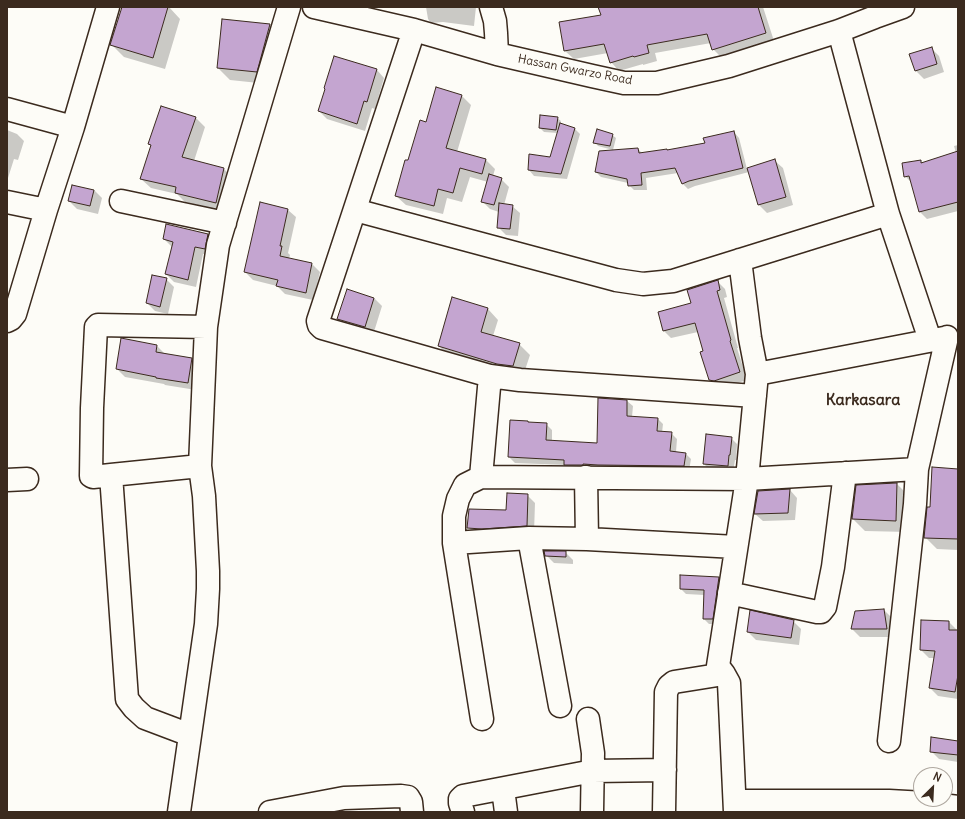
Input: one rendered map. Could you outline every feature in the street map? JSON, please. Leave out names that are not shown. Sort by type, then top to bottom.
[{"type":"street","points":[[7,321],[15,314],[46,210],[73,127],[108,7]]},
{"type":"street","points":[[180,806],[206,624],[208,589],[204,496],[200,466],[206,327],[218,245],[289,7]]},
{"type":"street","name":"Hassan Gwarzo Road","points":[[314,7],[414,30],[497,54],[624,83],[657,83],[729,66],[839,31],[873,12],[903,7]]},
{"type":"street","points":[[491,7],[495,21],[497,54]]},
{"type":"street","points":[[414,30],[356,210],[318,321],[319,325],[322,328],[490,376],[520,380],[755,396]]},
{"type":"street","points":[[839,31],[888,214],[945,338],[917,469],[915,504],[889,741]]},
{"type":"street","points":[[7,109],[73,127]]},
{"type":"street","points":[[120,201],[224,223]]},
{"type":"street","points":[[7,202],[46,210]]},
{"type":"street","points":[[356,210],[616,280],[643,284],[674,281],[888,214]]},
{"type":"street","points":[[740,260],[750,338],[757,374],[747,479],[720,644],[721,670],[729,683],[735,806],[889,801],[958,807]]},
{"type":"street","points":[[200,466],[91,476],[92,408],[96,326],[206,327]]},
{"type":"street","points":[[757,374],[945,338]]},
{"type":"street","points":[[481,477],[490,376]]},
{"type":"street","points":[[482,719],[454,543],[454,516],[458,499],[465,485],[481,477],[747,479],[917,469]]},
{"type":"street","points":[[729,593],[821,612],[825,607],[833,567],[845,473]]},
{"type":"street","points":[[111,475],[127,700],[145,718],[190,735]]},
{"type":"street","points":[[586,477],[587,539]]},
{"type":"street","points":[[454,543],[529,538],[587,539],[736,547]]},
{"type":"street","points":[[529,538],[560,706]]},
{"type":"street","points":[[664,812],[666,692],[669,686],[674,682],[721,670]]},
{"type":"street","points":[[588,719],[594,753],[592,812]]},
{"type":"street","points":[[463,812],[460,799],[463,796],[593,771],[665,770]]},
{"type":"street","points":[[503,789],[506,812]]},
{"type":"street","points":[[282,811],[344,805],[401,796],[408,797],[411,802],[412,812]]},
{"type":"building","points":[[122,7],[168,7],[153,58],[110,45]]},
{"type":"building","points":[[598,7],[758,7],[766,33],[712,50],[707,34],[647,45],[649,53],[610,63],[604,44],[564,51],[559,22],[601,15]]},
{"type":"building","points":[[222,19],[270,24],[257,72],[217,68]]},
{"type":"building","points":[[932,47],[937,64],[915,71],[909,54]]},
{"type":"building","points":[[334,56],[377,69],[367,102],[364,101],[357,124],[318,111]]},
{"type":"building","points":[[436,87],[462,95],[446,148],[486,159],[482,174],[460,168],[453,193],[438,189],[434,206],[395,196],[405,160],[408,160],[420,120],[426,122]]},
{"type":"building","points":[[161,106],[196,117],[182,157],[224,168],[216,203],[175,193],[176,187],[140,179],[151,145],[148,144]]},
{"type":"building","points":[[540,115],[558,117],[556,130],[539,128]]},
{"type":"building","points":[[560,123],[575,128],[561,174],[528,170],[529,154],[550,157]]},
{"type":"building","points":[[597,129],[613,134],[610,146],[593,143]]},
{"type":"building","points":[[734,131],[743,168],[682,184],[675,168],[641,173],[642,185],[628,186],[627,179],[595,172],[599,151],[638,148],[639,153],[667,150],[705,143],[703,138]]},
{"type":"building","points":[[958,151],[958,202],[919,212],[909,176],[904,177],[902,163],[921,160],[921,163]]},
{"type":"building","points":[[775,159],[786,197],[758,205],[747,168]]},
{"type":"building","points":[[489,174],[502,178],[494,205],[481,202]]},
{"type":"building","points":[[72,185],[94,190],[90,206],[68,201]]},
{"type":"building","points":[[260,202],[288,209],[280,246],[282,246],[280,256],[312,263],[306,293],[276,286],[278,280],[244,272]]},
{"type":"building","points":[[499,203],[513,205],[510,229],[497,228]]},
{"type":"building","points":[[166,224],[208,234],[205,249],[195,247],[188,280],[165,274],[173,242],[163,239]]},
{"type":"building","points":[[152,275],[167,278],[160,307],[146,303]]},
{"type":"building","points":[[718,280],[720,290],[717,291],[740,372],[714,381],[709,380],[700,352],[703,351],[695,323],[663,331],[658,312],[691,303],[687,290]]},
{"type":"building","points":[[347,289],[374,298],[365,327],[337,319]]},
{"type":"building","points":[[452,297],[488,308],[481,332],[520,343],[513,366],[497,364],[438,346]]},
{"type":"building","points":[[121,338],[157,345],[156,352],[192,358],[188,383],[116,369]]},
{"type":"building","points":[[598,398],[627,400],[627,416],[658,418],[657,431],[672,432],[670,451],[686,453],[684,466],[564,465],[564,460],[508,457],[510,420],[547,423],[546,440],[597,443]]},
{"type":"building","points":[[706,434],[732,437],[728,466],[703,464]]},
{"type":"building","points":[[932,467],[958,469],[958,539],[924,538],[927,507],[930,507]]},
{"type":"building","points":[[897,483],[896,521],[852,519],[856,485]]},
{"type":"building","points":[[790,489],[788,513],[754,514],[758,491]]},
{"type":"building","points":[[507,493],[528,494],[527,526],[482,529],[467,528],[469,509],[506,510]]},
{"type":"building","points":[[544,551],[566,551],[566,557],[545,556]]},
{"type":"building","points":[[680,575],[719,577],[713,619],[703,619],[704,590],[680,589]]},
{"type":"building","points":[[884,609],[887,629],[851,629],[855,611]]},
{"type":"building","points":[[750,610],[794,620],[791,638],[747,632]]},
{"type":"building","points":[[921,620],[949,621],[949,630],[958,630],[958,675],[955,692],[929,688],[935,651],[920,650]]},
{"type":"building","points":[[931,737],[958,741],[958,755],[930,752]]},
{"type":"district","name":"Karkasara","points":[[863,400]]}]
